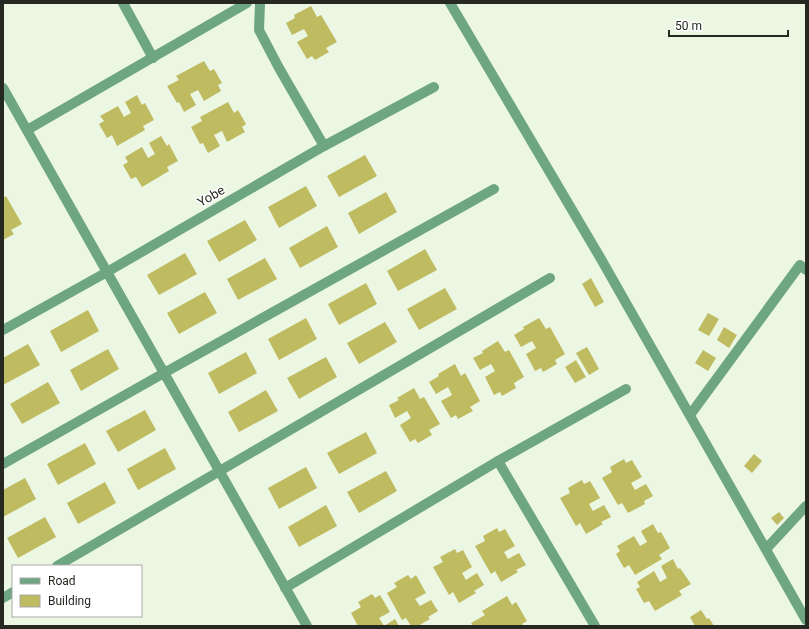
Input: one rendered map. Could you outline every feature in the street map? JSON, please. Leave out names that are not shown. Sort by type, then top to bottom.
[{"type":"street","points":[[123,3],[153,58]]},
{"type":"street","points":[[27,130],[247,3]]},
{"type":"street","points":[[260,3],[259,30],[324,146]]},
{"type":"street","points":[[450,3],[601,258],[806,620]]},
{"type":"street","points":[[3,88],[307,626]]},
{"type":"street","name":"Yobe","points":[[3,330],[107,272],[324,146],[434,88]]},
{"type":"street","points":[[3,464],[494,190]]},
{"type":"street","points":[[690,415],[800,265],[806,270]]},
{"type":"street","points":[[59,565],[550,278]]},
{"type":"street","points":[[286,588],[498,461],[626,389]]},
{"type":"street","points":[[498,461],[595,626]]},
{"type":"street","points":[[766,549],[806,506]]},
{"type":"street","points":[[3,598],[12,593]]},
{"type":"building","points":[[311,6],[317,17],[321,15],[337,42],[326,48],[329,52],[315,60],[312,56],[307,59],[297,42],[308,36],[304,29],[292,35],[286,23],[295,18],[294,15]]},
{"type":"building","points":[[204,61],[210,71],[214,69],[222,83],[218,85],[221,91],[204,101],[198,90],[190,94],[196,105],[184,112],[179,102],[177,103],[167,86],[179,80],[176,76]]},
{"type":"building","points":[[137,95],[142,105],[145,103],[154,120],[143,126],[145,130],[117,146],[112,135],[107,138],[99,124],[104,121],[100,116],[118,106],[124,117],[131,113],[125,102]]},
{"type":"building","points":[[228,102],[234,113],[238,110],[246,124],[242,127],[245,132],[227,142],[222,131],[214,135],[220,146],[208,153],[203,143],[200,144],[191,127],[202,121],[200,117]]},
{"type":"building","points":[[161,136],[167,146],[169,144],[178,161],[167,167],[169,171],[142,187],[136,177],[131,179],[123,165],[128,162],[125,157],[142,147],[148,158],[155,154],[149,143]]},
{"type":"building","points":[[365,155],[377,176],[339,197],[327,176]]},
{"type":"building","points":[[306,186],[317,206],[279,228],[268,207]]},
{"type":"building","points":[[386,192],[397,212],[359,234],[348,213]]},
{"type":"building","points":[[6,196],[22,224],[11,230],[14,234],[3,240],[3,198]]},
{"type":"building","points":[[245,220],[257,240],[219,262],[207,241]]},
{"type":"building","points":[[327,226],[338,247],[300,268],[289,248]]},
{"type":"building","points":[[425,249],[437,270],[398,291],[387,271]]},
{"type":"building","points":[[185,253],[197,274],[159,295],[147,275]]},
{"type":"building","points":[[265,258],[277,279],[238,300],[227,279]]},
{"type":"building","points":[[591,278],[604,302],[595,307],[582,284]]},
{"type":"building","points":[[366,283],[377,304],[339,325],[328,304]]},
{"type":"building","points":[[445,288],[457,309],[419,330],[407,309]]},
{"type":"building","points":[[205,292],[217,313],[179,334],[167,313]]},
{"type":"building","points":[[88,310],[99,331],[61,352],[50,331]]},
{"type":"building","points":[[708,313],[719,319],[709,336],[698,330]]},
{"type":"building","points":[[306,318],[317,339],[279,360],[268,339]]},
{"type":"building","points":[[539,318],[546,329],[550,327],[565,354],[555,360],[557,364],[543,372],[541,368],[535,371],[526,354],[536,348],[532,341],[521,347],[514,335],[524,329],[523,327]]},
{"type":"building","points":[[385,322],[397,342],[359,364],[347,343]]},
{"type":"building","points":[[724,327],[737,335],[729,348],[717,340]]},
{"type":"building","points":[[498,341],[505,352],[509,350],[524,377],[514,383],[516,388],[502,396],[500,392],[494,395],[485,377],[495,371],[491,364],[480,370],[473,358],[483,353],[482,351]]},
{"type":"building","points":[[28,344],[40,365],[3,385],[3,358]]},
{"type":"building","points":[[587,347],[599,369],[589,375],[576,353]]},
{"type":"building","points":[[108,349],[119,369],[81,391],[70,370]]},
{"type":"building","points":[[703,350],[716,358],[708,371],[695,363]]},
{"type":"building","points":[[246,352],[257,373],[219,394],[208,373]]},
{"type":"building","points":[[326,357],[337,377],[299,399],[287,378]]},
{"type":"building","points":[[576,360],[586,377],[575,383],[565,367]]},
{"type":"building","points":[[455,364],[461,376],[465,373],[480,401],[470,407],[473,411],[458,419],[456,415],[451,418],[441,401],[452,395],[448,387],[436,394],[429,382],[439,376],[438,374]]},
{"type":"building","points":[[48,382],[60,403],[22,424],[10,404]]},
{"type":"building","points":[[414,388],[420,399],[424,397],[440,424],[429,430],[432,435],[418,443],[415,439],[410,442],[400,425],[411,418],[407,411],[395,418],[389,405],[399,400],[397,398]]},
{"type":"building","points":[[266,390],[278,411],[239,432],[228,412]]},
{"type":"building","points":[[145,410],[156,430],[118,452],[106,431]]},
{"type":"building","points":[[366,432],[377,453],[339,474],[327,453]]},
{"type":"building","points":[[85,443],[96,464],[58,485],[47,464]]},
{"type":"building","points":[[165,448],[176,469],[138,490],[127,469]]},
{"type":"building","points":[[754,454],[762,461],[752,473],[744,466]]},
{"type":"building","points":[[624,459],[626,463],[632,460],[642,477],[631,483],[635,490],[646,484],[653,496],[644,501],[645,504],[628,513],[622,503],[618,505],[602,478],[612,472],[610,467]]},
{"type":"building","points":[[306,467],[317,488],[279,509],[268,488]]},
{"type":"building","points":[[386,471],[397,491],[359,513],[347,492]]},
{"type":"building","points":[[25,478],[36,499],[3,517],[3,490]]},
{"type":"building","points":[[582,480],[584,484],[590,481],[600,498],[589,504],[593,511],[604,505],[611,517],[601,522],[603,524],[586,534],[580,523],[576,526],[560,498],[570,493],[568,488]]},
{"type":"building","points":[[105,482],[116,503],[78,524],[67,503]]},
{"type":"building","points":[[326,505],[337,526],[299,547],[288,527]]},
{"type":"building","points":[[779,512],[784,518],[777,525],[771,518]]},
{"type":"building","points":[[45,517],[56,537],[18,558],[7,538]]},
{"type":"building","points":[[653,524],[658,533],[661,532],[670,548],[659,555],[662,559],[635,575],[629,565],[624,568],[616,554],[620,551],[617,546],[634,536],[640,546],[647,542],[641,531]]},
{"type":"building","points":[[497,528],[499,532],[505,529],[515,546],[504,552],[508,559],[519,553],[526,565],[516,570],[518,572],[501,582],[495,571],[491,574],[475,546],[485,541],[483,536]]},
{"type":"building","points":[[455,549],[457,553],[463,550],[472,567],[462,573],[466,580],[477,573],[484,585],[474,591],[476,593],[459,603],[453,592],[449,595],[433,567],[443,562],[440,557]]},
{"type":"building","points":[[673,559],[678,569],[680,568],[691,584],[679,591],[682,595],[655,611],[649,601],[644,603],[636,589],[640,587],[637,582],[654,571],[660,582],[667,578],[661,566]]},
{"type":"building","points":[[408,575],[411,579],[416,575],[426,593],[415,599],[420,606],[431,600],[438,611],[428,617],[430,619],[418,626],[411,626],[406,618],[402,620],[387,593],[397,587],[394,583]]},
{"type":"building","points":[[372,594],[375,598],[380,595],[390,612],[379,618],[384,626],[358,626],[351,613],[361,607],[358,602]]},
{"type":"building","points":[[507,596],[512,605],[516,602],[527,621],[522,624],[524,626],[473,626],[471,623],[485,615],[482,611]]},
{"type":"building","points":[[701,610],[714,626],[695,626],[690,617]]},
{"type":"building","points":[[395,619],[399,626],[384,626]]}]
